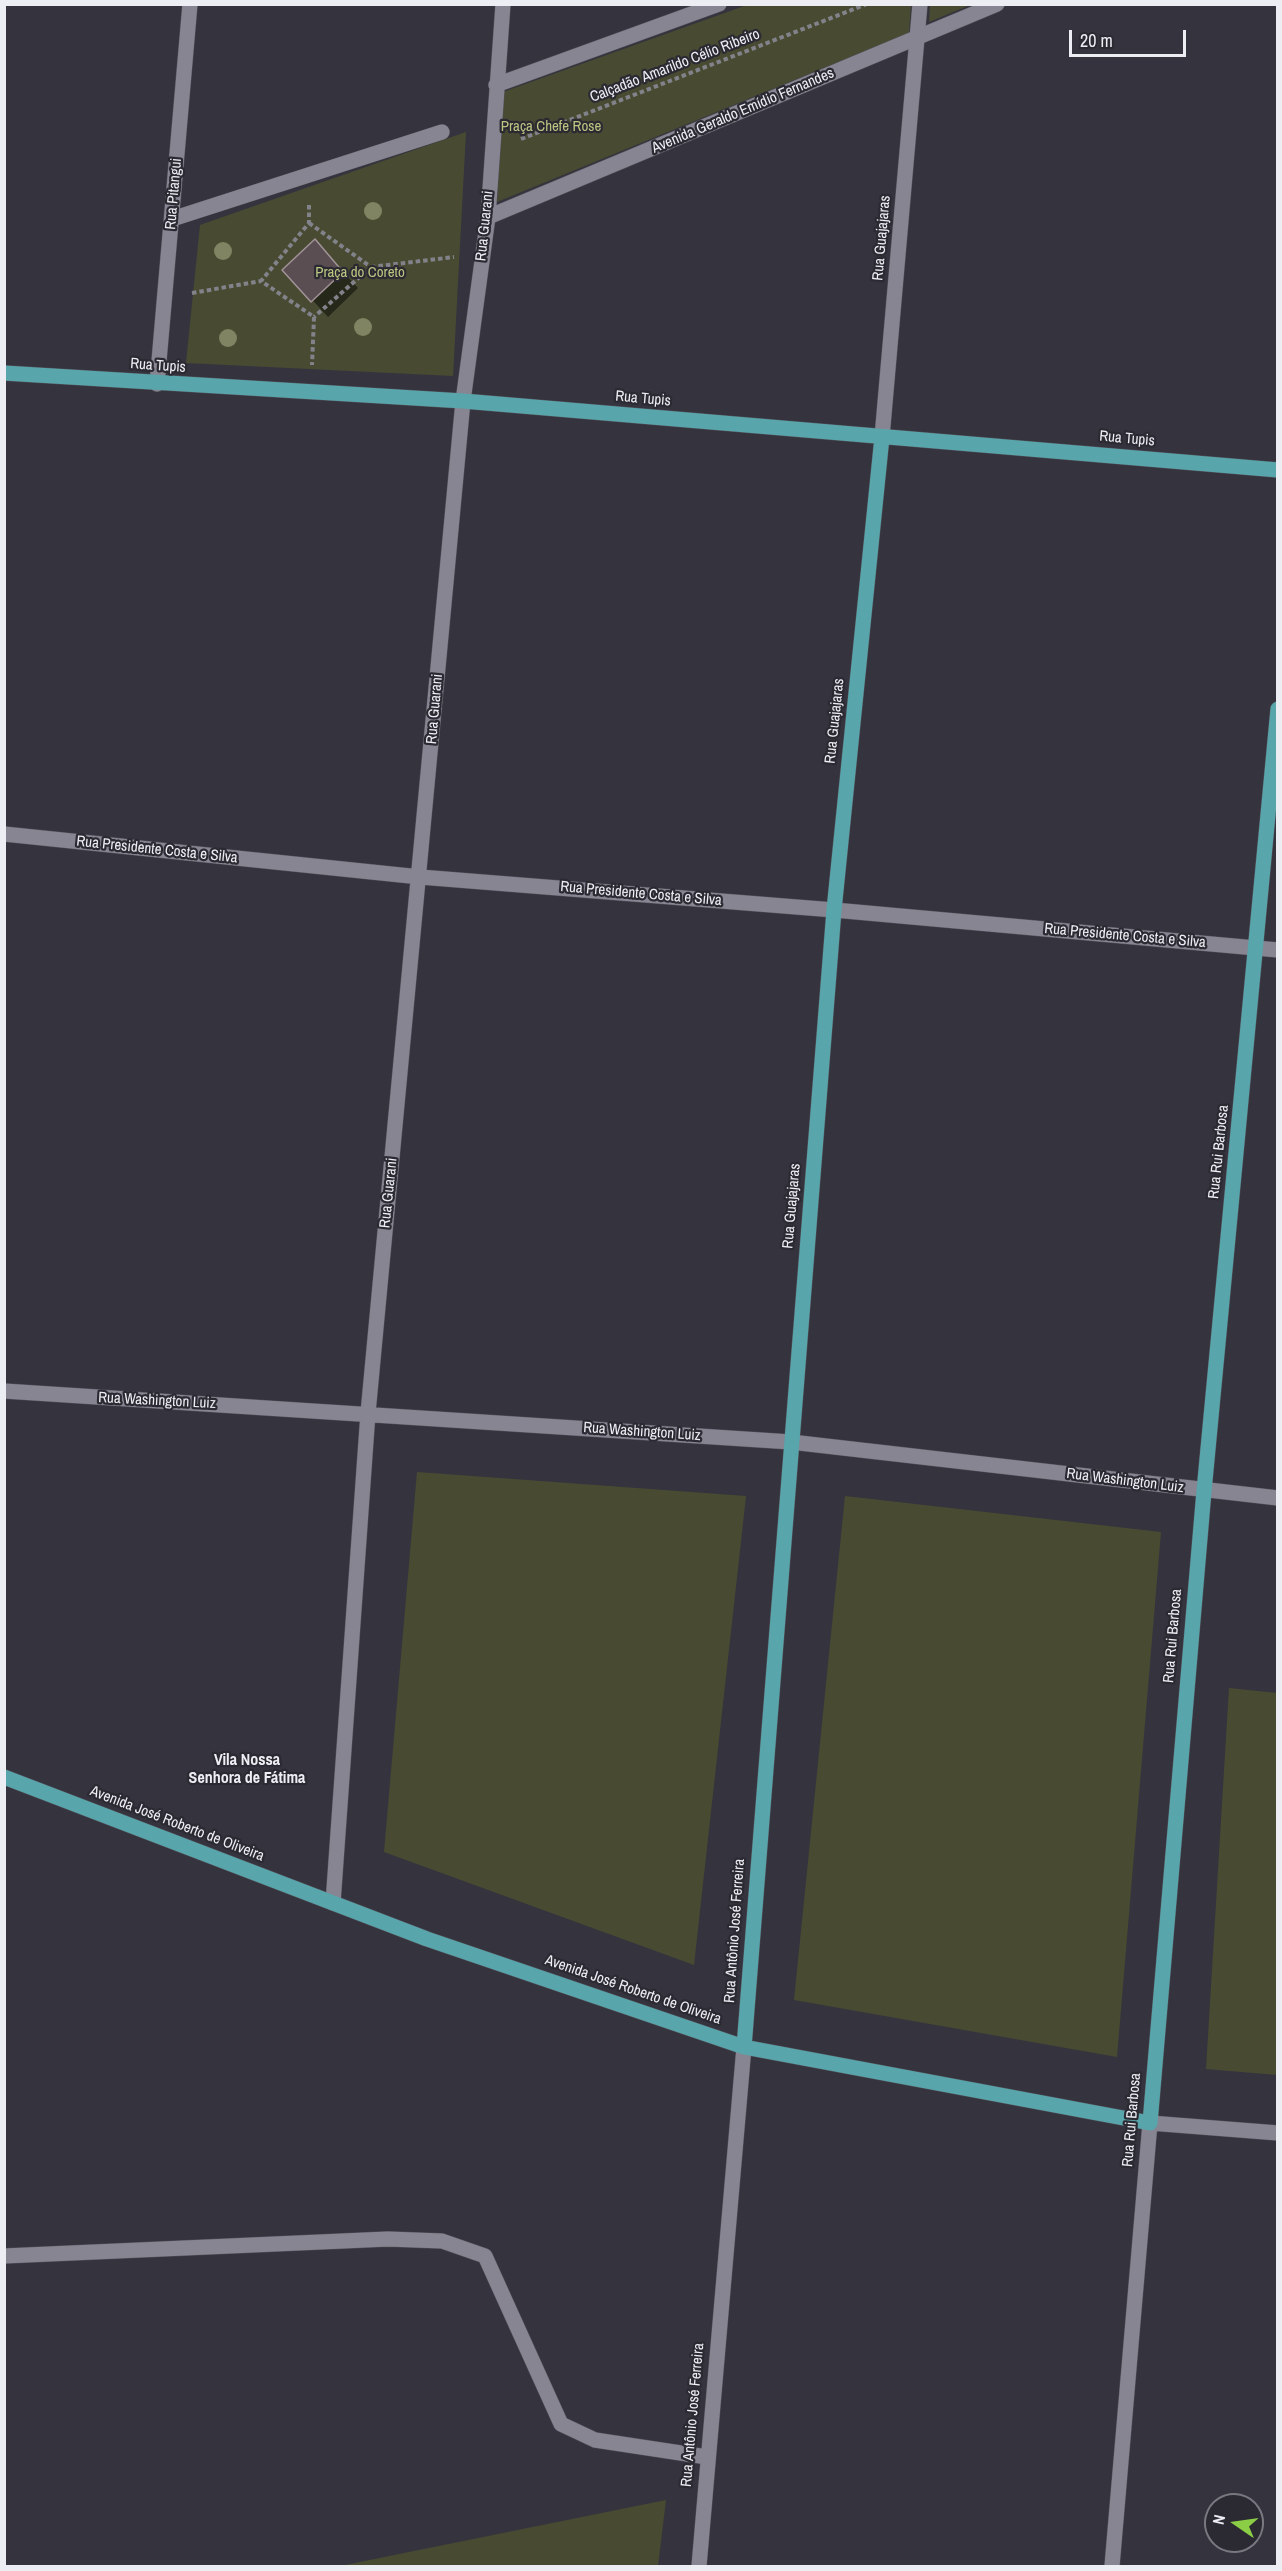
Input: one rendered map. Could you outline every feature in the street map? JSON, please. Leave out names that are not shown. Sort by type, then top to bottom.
[{"type":"main road","name":"Rua Tupis","points":[[4,374],[463,401],[1278,470]]},
{"type":"main road","name":"Rua Guajajaras","points":[[791,1442],[834,910],[882,437]]},
{"type":"main road","name":"Rua Rui Barbosa","points":[[1150,2123],[1204,1491],[1278,709]]},
{"type":"main road","name":"Rua Antônio José Ferreira","points":[[744,2047],[791,1442]]},
{"type":"main road","name":"Avenida José Roberto de Oliveira","points":[[4,1777],[427,1939],[744,2047],[1150,2123]]},
{"type":"street","name":"Rua Pitangui","points":[[157,384],[190,4]]},
{"type":"street","name":"Rua Guarani","points":[[333,1903],[368,1413],[463,401],[488,217],[503,4]]},
{"type":"street","points":[[496,85],[719,4]]},
{"type":"street","name":"Rua Guajajaras","points":[[882,437],[920,4]]},
{"type":"street","name":"Avenida Geraldo Emídio Fernandes","points":[[488,217],[997,4]]},
{"type":"street","points":[[172,219],[442,132]]},
{"type":"street","name":"Rua Presidente Costa e Silva","points":[[4,834],[420,877],[834,910],[1278,950]]},
{"type":"street","name":"Rua Washington Luiz","points":[[4,1391],[791,1442],[1278,1498]]},
{"type":"street","name":"Rua Antônio José Ferreira","points":[[699,2566],[744,2047]]},
{"type":"street","name":"Avenida José Roberto de Oliveira","points":[[1150,2123],[1278,2133]]},
{"type":"street","name":"Rua Rui Barbosa","points":[[1112,2566],[1150,2123]]},
{"type":"street","points":[[4,2256],[388,2238],[442,2241],[486,2256],[561,2424],[595,2440],[708,2457]]},
{"type":"path","name":"Calçadão Amarildo Célio Ribeiro","points":[[492,150],[867,4]]},
{"type":"path","points":[[164,298],[261,281],[309,223],[310,175]]},
{"type":"path","points":[[309,223],[371,267]]},
{"type":"path","points":[[310,393],[314,317],[371,267],[483,254]]},
{"type":"path","points":[[261,281],[314,317]]},
{"type":"green space","points":[[930,4],[970,5],[929,22]]},
{"type":"green space","name":"Praça Chefe Rose","points":[[747,5],[911,5],[909,33],[497,202],[503,92]]},
{"type":"green space","name":"Praça do Coreto","points":[[466,132],[453,376],[186,363],[200,225]]},
{"type":"green space","points":[[417,1472],[746,1496],[694,1965],[384,1852]]},
{"type":"green space","points":[[845,1496],[1161,1532],[1117,2057],[794,2000]]},
{"type":"green space","points":[[1229,1688],[1277,1693],[1277,2075],[1206,2069]]},
{"type":"green space","points":[[666,2500],[658,2566],[340,2566]]},
{"type":"building","points":[[315,239],[343,272],[311,302],[282,270]]},
{"type":"district","name":"Vila Nossa Senhora de Fátima","points":[[247,1770]]}]
